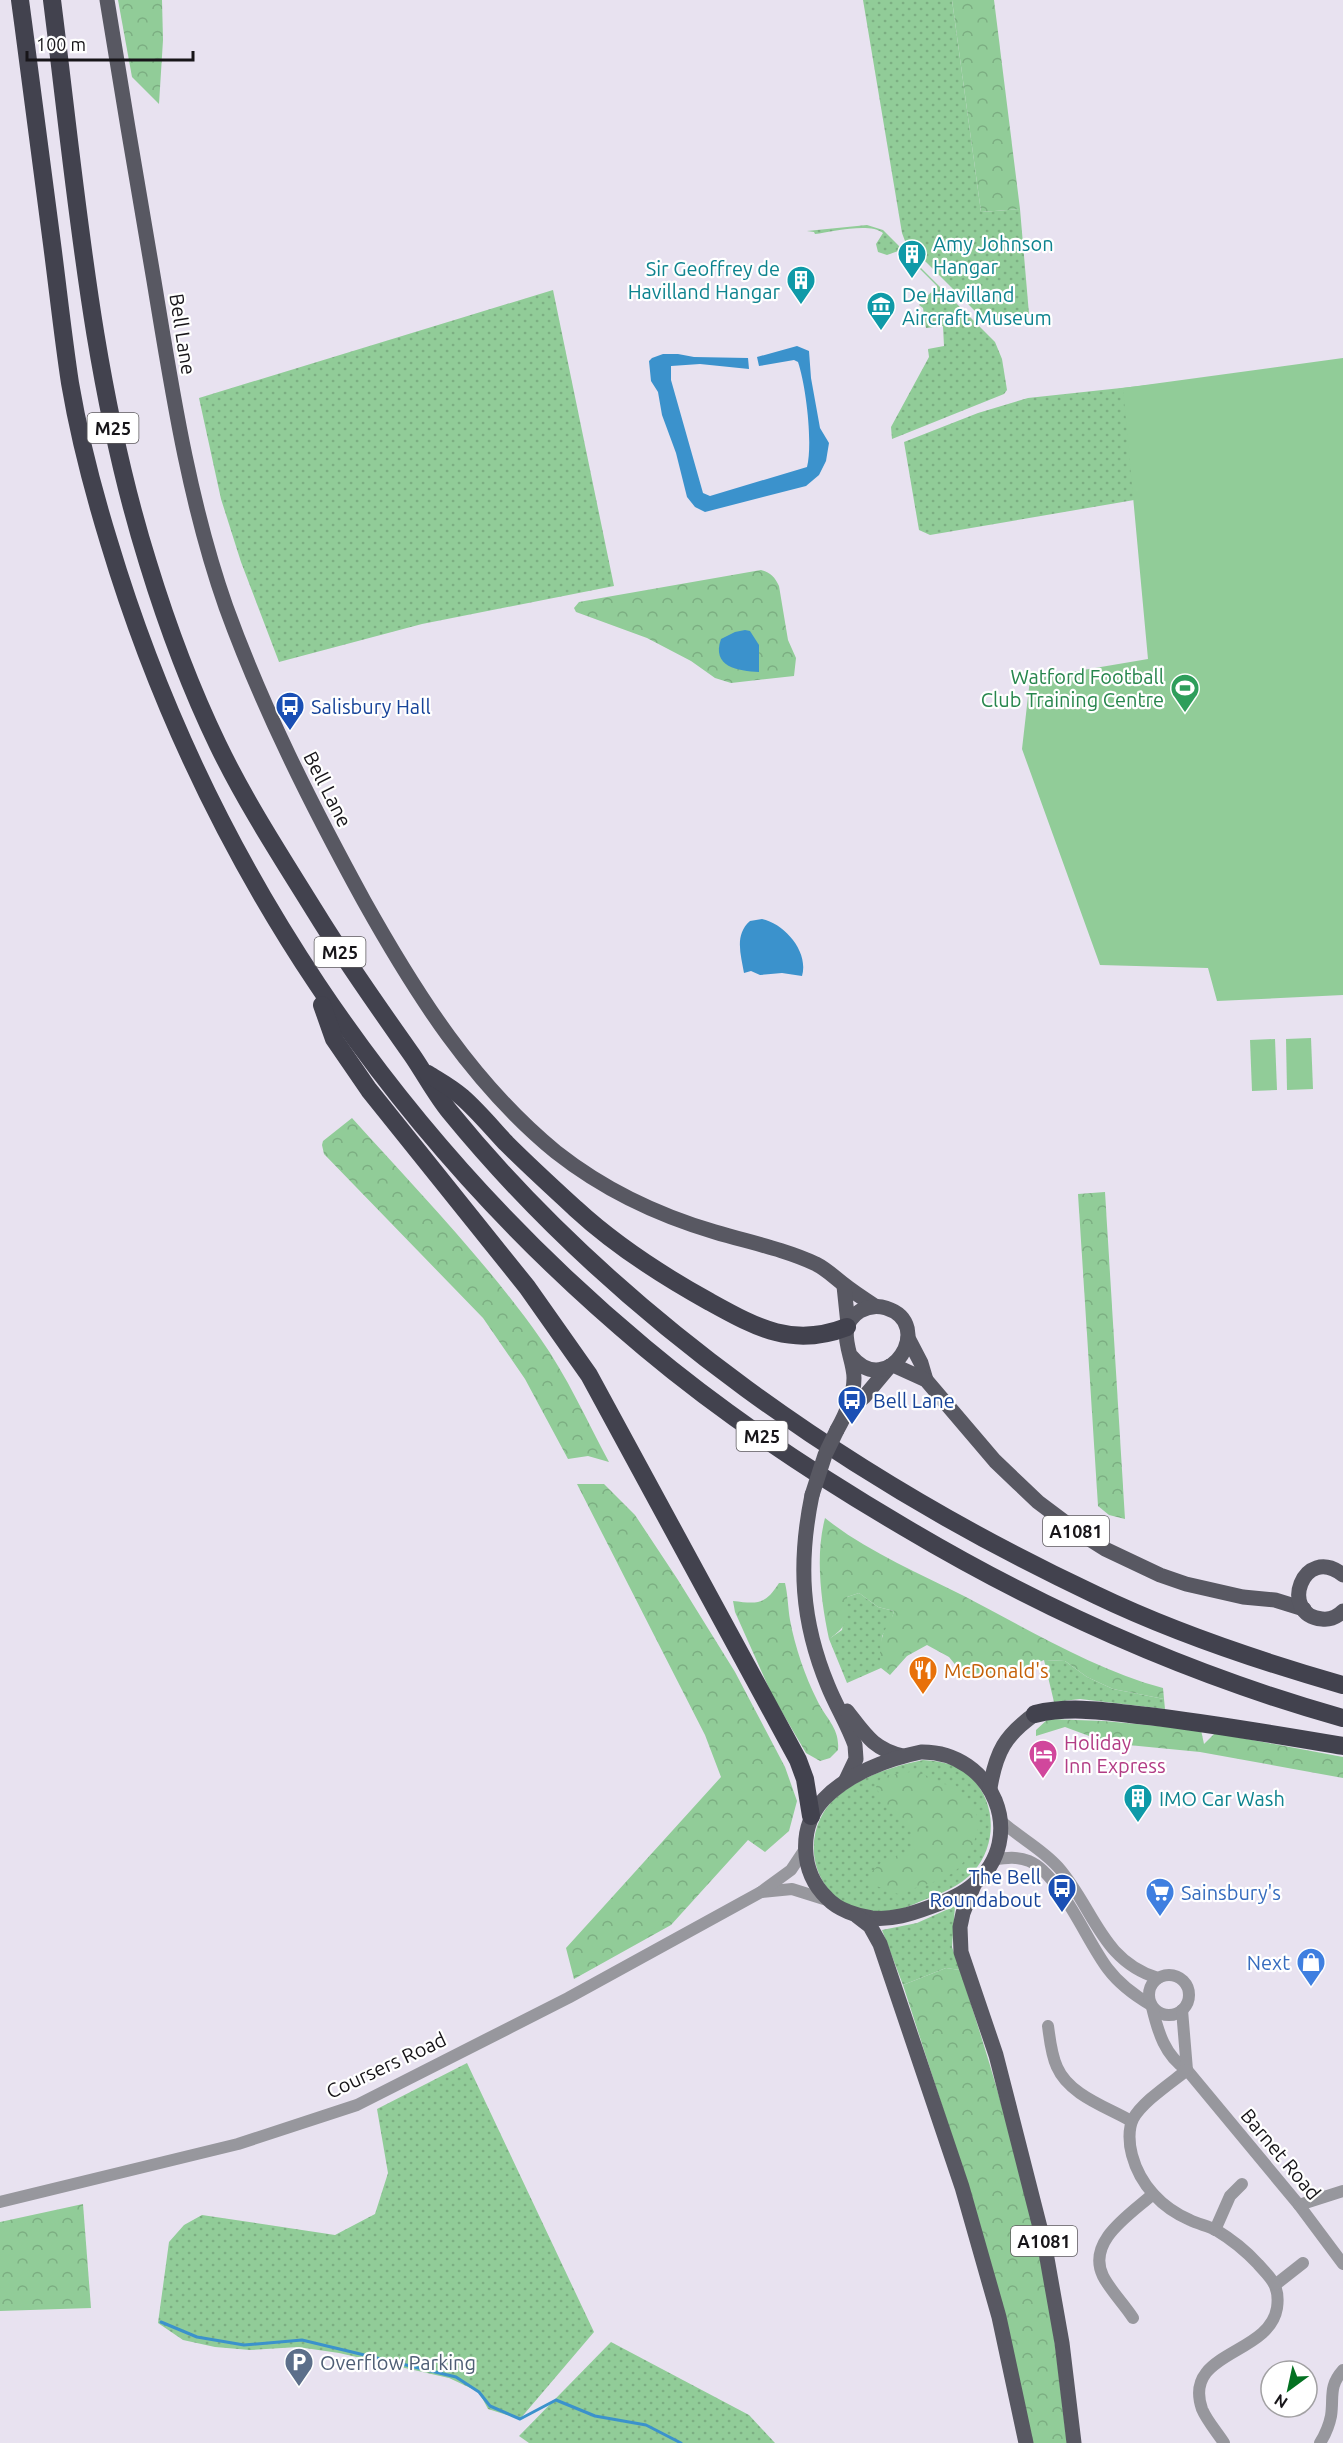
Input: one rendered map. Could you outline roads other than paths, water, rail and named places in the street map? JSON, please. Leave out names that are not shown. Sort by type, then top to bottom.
[{"type":"highway","name":"M25","points":[[20,0],[71,388],[109,543],[142,643],[181,738],[223,828],[310,976],[351,1036],[462,1174],[578,1289],[646,1349],[722,1408],[850,1495],[1017,1590],[1180,1664],[1343,1718]]},
{"type":"highway","name":"M25","points":[[52,0],[78,214],[102,378],[127,490],[148,564],[177,648],[218,746],[265,831],[338,949],[422,1069],[445,1107],[503,1173],[570,1241],[703,1356],[879,1478],[1032,1564],[1099,1597],[1158,1622],[1274,1665],[1343,1685]]},
{"type":"highway","name":"M25","points":[[310,976],[334,1039],[369,1090],[527,1287],[590,1376],[798,1760],[805,1779],[812,1816]]},
{"type":"highway","name":"M25","points":[[422,1069],[461,1097],[528,1165],[578,1211],[647,1263],[696,1294],[743,1320],[780,1335],[806,1336],[833,1332],[848,1325]]},
{"type":"highway","points":[[1035,1714],[1072,1708],[1205,1723],[1343,1746]]},
{"type":"main road","name":"Bell Lane","points":[[106,0],[172,395],[202,522],[226,604],[256,681],[297,775],[400,966],[427,1008],[480,1076],[534,1133],[588,1175],[640,1204],[670,1217],[810,1261],[833,1274],[844,1286],[852,1289],[875,1306]]},
{"type":"main road","points":[[844,1286],[848,1325]]},
{"type":"main road","points":[[846,1780],[856,1759],[855,1745],[828,1687],[814,1649],[804,1600],[806,1528],[812,1495],[825,1455],[847,1412],[854,1378],[845,1337],[848,1325],[856,1313],[875,1306],[895,1312],[907,1329],[908,1338],[902,1357],[847,1412]]},
{"type":"main road","name":"A1081","points":[[908,1338],[927,1380],[995,1461],[1038,1503],[1078,1532],[1105,1549],[1160,1575],[1212,1591],[1275,1600],[1304,1610]]},
{"type":"main road","points":[[851,1356],[866,1368],[891,1366]]},
{"type":"main road","name":"A1081","points":[[891,1366],[927,1380]]},
{"type":"main road","points":[[1343,1575],[1329,1568],[1315,1569],[1303,1578],[1300,1585],[1300,1602],[1304,1610],[1317,1618],[1325,1620],[1333,1618],[1343,1611]]},
{"type":"main road","points":[[1275,1600],[1300,1585]]},
{"type":"main road","points":[[828,1687],[874,1744],[888,1752],[903,1756]]},
{"type":"main road","points":[[990,1788],[994,1763],[1003,1744],[1015,1729],[1035,1714]]},
{"type":"main road","points":[[935,1752],[959,1759],[977,1772],[990,1788],[1000,1820],[1000,1833],[992,1860],[974,1885],[944,1902],[909,1915],[880,1919],[857,1916],[827,1900],[815,1883],[805,1849],[812,1816],[822,1801],[846,1780],[903,1756],[935,1752]]},
{"type":"main road","name":"A1081","points":[[974,1885],[961,1920],[960,1941],[1002,2076],[1045,2247],[1062,2343],[1074,2443]]},
{"type":"main road","name":"A1081","points":[[857,1916],[870,1926],[880,1944],[962,2187],[999,2317],[1026,2443]]},
{"type":"street","points":[[1000,1820],[1015,1834],[1039,1849],[1060,1870],[1079,1895],[1115,1953],[1134,1969],[1158,1978],[1174,1976],[1184,1983],[1189,1995],[1182,2010],[1186,2070],[1139,2110],[1131,2121],[1130,2136],[1135,2166],[1153,2194],[1167,2208],[1215,2230],[1236,2244],[1252,2258],[1275,2285],[1277,2306],[1267,2331],[1259,2338],[1223,2356],[1210,2368],[1203,2379],[1200,2389],[1203,2409],[1224,2443]]},
{"type":"street","name":"Coursers Road","points":[[0,2202],[238,2144],[357,2105],[568,1998],[760,1892],[791,1870],[805,1849]]},
{"type":"street","points":[[992,1860],[1020,1858],[1037,1865],[1073,1912],[1108,1971],[1132,1995],[1163,2015],[1182,2010]]},
{"type":"street","name":"Coursers Road","points":[[760,1892],[792,1889],[827,1900]]},
{"type":"street","points":[[1151,2006],[1150,1987],[1158,1978]]},
{"type":"street","name":"Barnet Road","points":[[1151,2006],[1169,2054],[1186,2070],[1299,2205],[1343,2264]]},
{"type":"street","points":[[1048,2026],[1057,2067],[1064,2079],[1084,2095],[1131,2121]]},
{"type":"street","points":[[1215,2230],[1230,2196],[1242,2184]]},
{"type":"street","points":[[1299,2205],[1343,2191]]},
{"type":"street","points":[[1133,2318],[1103,2277],[1098,2264],[1098,2253],[1108,2235],[1153,2194]]},
{"type":"street","points":[[1275,2285],[1303,2262]]},
{"type":"street","points":[[1320,2443],[1331,2416],[1331,2391],[1343,2370]]},
{"type":"water","points":[[797,346],[809,351],[811,378],[820,428],[829,443],[826,461],[819,475],[806,486],[705,512],[695,507],[687,497],[676,453],[662,415],[658,392],[651,381],[649,361],[663,354],[748,358],[749,369],[700,364],[671,366],[671,380],[703,493],[710,496],[807,467],[809,457],[808,414],[798,362],[794,360],[759,366],[757,357]]},
{"type":"water","points":[[745,630],[750,631],[759,645],[759,672],[735,669],[728,666],[720,656],[721,639]]},
{"type":"water","points":[[762,919],[779,927],[793,940],[802,958],[802,976],[782,973],[760,975],[751,971],[744,973],[740,952],[742,933],[750,921]]},
{"type":"waterway","points":[[161,2322],[197,2337],[244,2345],[302,2340],[456,2377],[479,2392],[490,2406],[520,2419],[556,2400],[595,2416],[646,2425],[681,2443]]},
{"type":"place","name":"Amy Johnson Hangar","points":[[912,280]]},
{"type":"place","name":"Sir Geoffrey de Havilland Hangar","points":[[801,306]]},
{"type":"place","name":"De Havilland Aircraft Museum","points":[[881,332]]},
{"type":"place","name":"Watford Football Club Training Centre","points":[[1185,714]]},
{"type":"place","name":"Salisbury Hall","points":[[290,732]]},
{"type":"place","name":"Bell Lane","points":[[852,1426]]},
{"type":"place","name":"McDonald's","points":[[923,1696]]},
{"type":"place","name":"Holiday Inn Express","points":[[1043,1780]]},
{"type":"place","name":"IMO Car Wash","points":[[1138,1824]]},
{"type":"place","name":"The Bell Roundabout","points":[[1062,1914]]},
{"type":"place","name":"Sainsbury's","points":[[1160,1918]]},
{"type":"place","name":"Next","points":[[1311,1988]]},
{"type":"place","name":"Overflow Parking","points":[[299,2388]]}]
